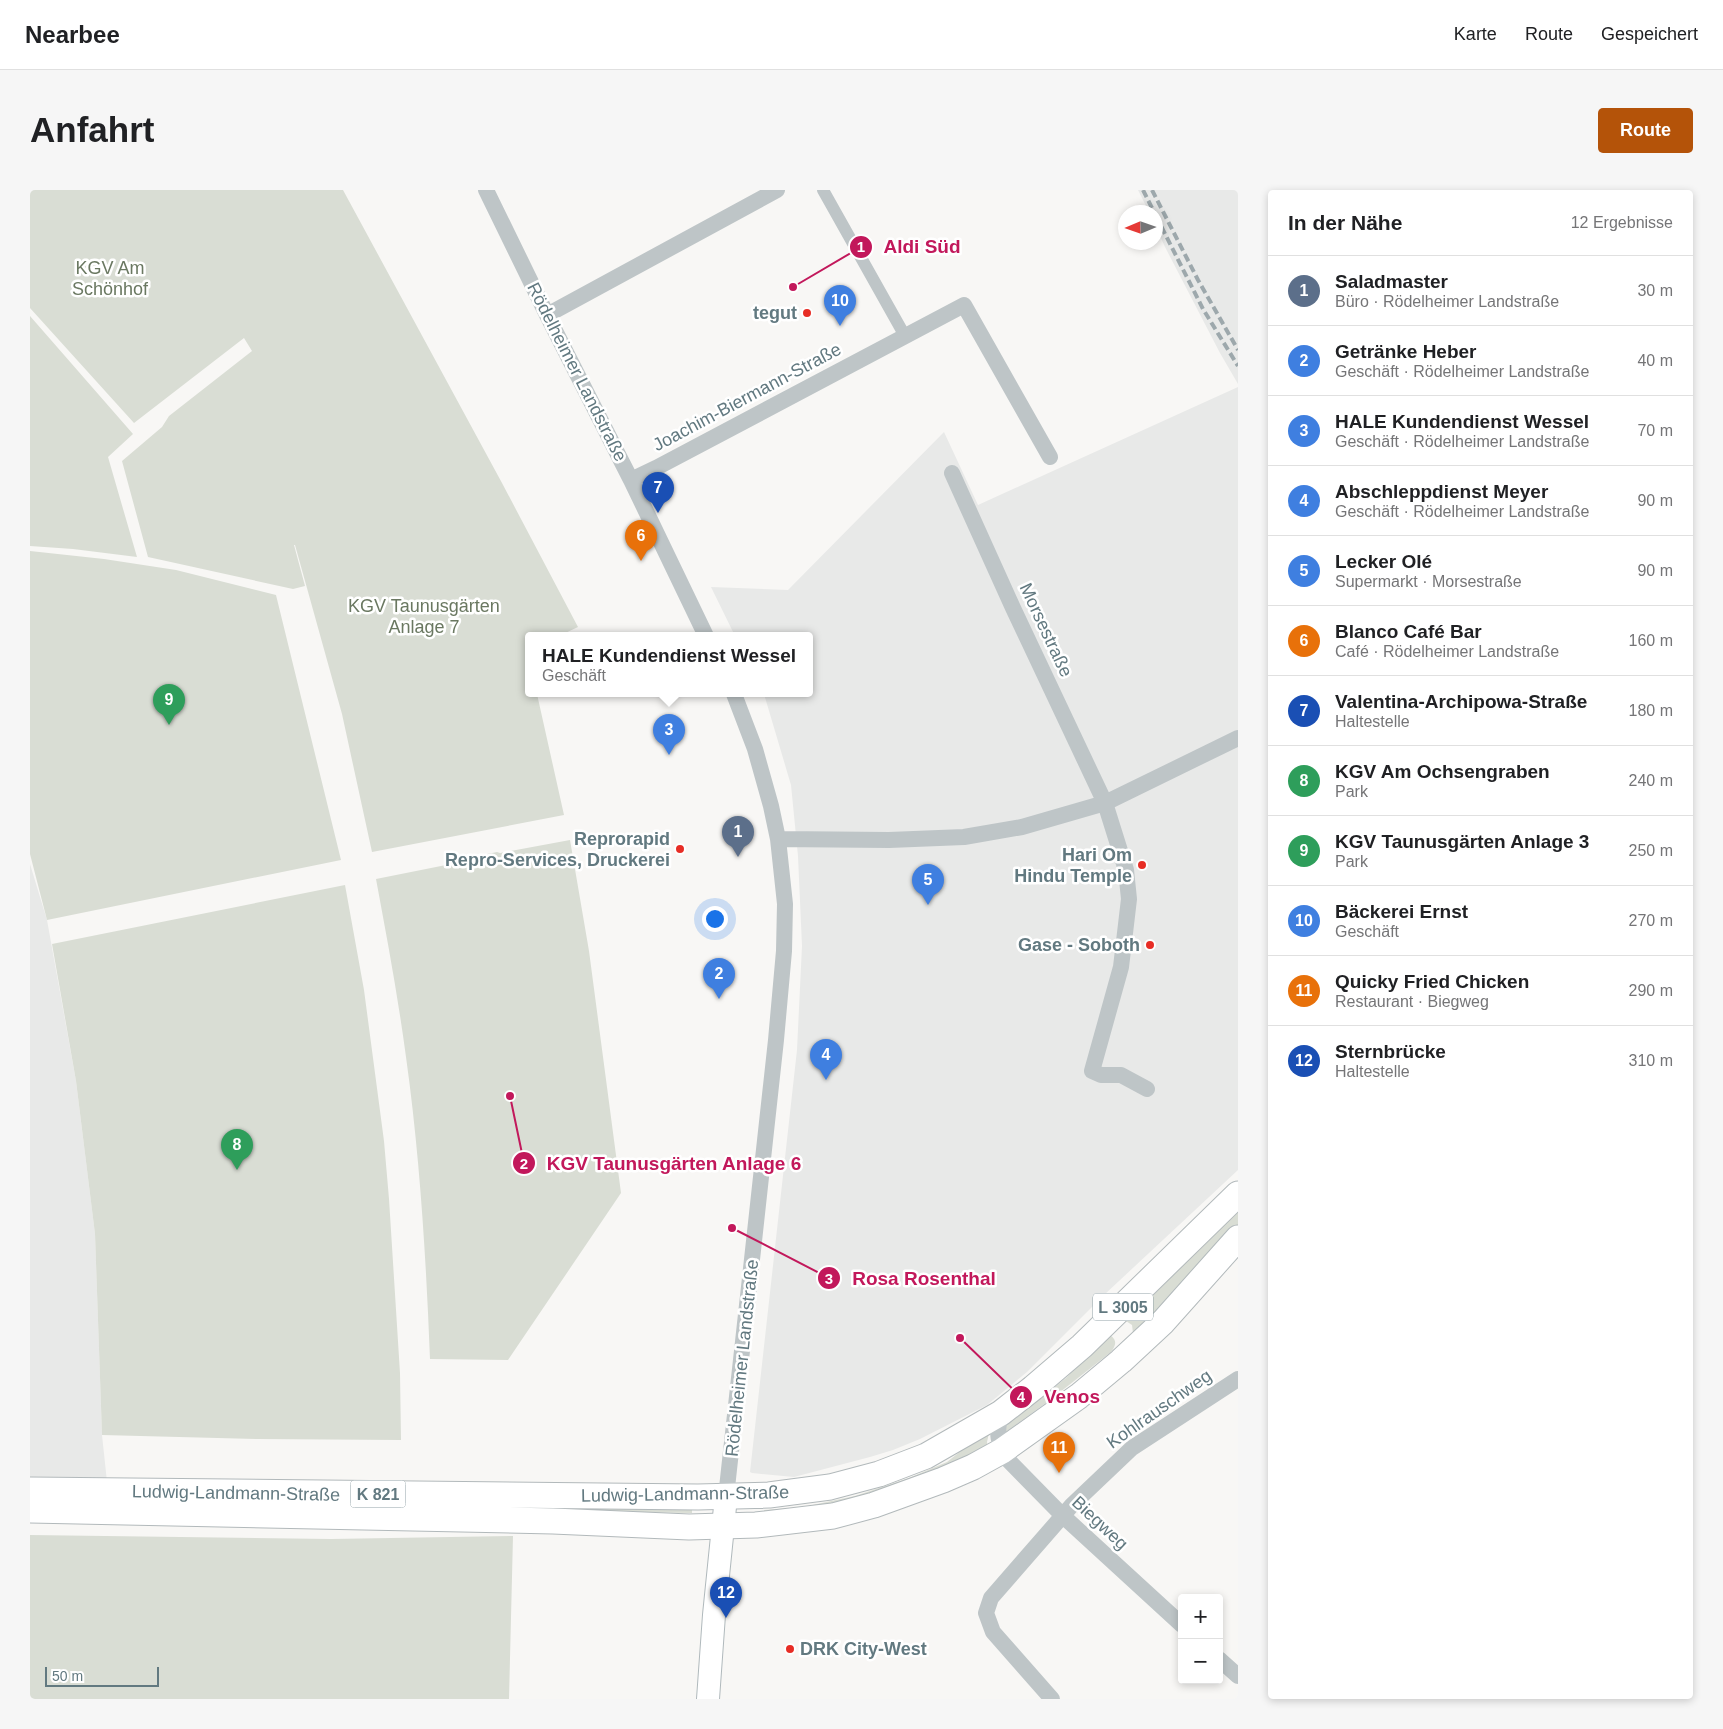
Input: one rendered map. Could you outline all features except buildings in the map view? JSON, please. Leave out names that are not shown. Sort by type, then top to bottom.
[{"type":"main road","name":"Ludwig-Landmann-Straße","points":[[30,1490],[726,1497],[786,1493],[822,1488],[879,1474],[926,1456],[1002,1413],[1082,1346],[1238,1194]]},
{"type":"main road","name":"Ludwig-Landmann-Straße","points":[[30,1510],[552,1521],[689,1528],[791,1522],[833,1516],[943,1480],[973,1467],[1002,1451],[1079,1396],[1121,1361],[1163,1322],[1238,1238]]},
{"type":"main road","points":[[1108,1321],[1116,1320],[1122,1323],[1126,1331],[1126,1341],[1121,1361]]},
{"type":"main road","name":"Rödelheimer Landstraße","points":[[708,1699],[714,1614],[726,1497]]},
{"type":"street","name":"Rödelheimer Landstraße","points":[[486,190],[631,480],[704,632]]},
{"type":"street","points":[[547,315],[777,190]]},
{"type":"street","points":[[824,190],[905,336]]},
{"type":"street","name":"Joachim-Biermann-Straße","points":[[631,480],[964,305],[1050,458]]},
{"type":"street","name":"Morsestraße","points":[[952,473],[1105,803],[1126,870],[1129,899],[1121,967],[1092,1072],[1101,1075],[1121,1075],[1147,1090]]},
{"type":"street","name":"Rödelheimer Landstraße","points":[[726,1497],[774,1059],[783,961],[784,904],[778,839],[772,806],[755,749],[735,697]]},
{"type":"street","points":[[778,839],[890,840],[964,837],[1022,827],[1105,803],[1238,738]]},
{"type":"street","name":"Kohlrauschweg","points":[[1052,1699],[993,1632],[986,1612],[991,1598],[1072,1505],[1132,1448],[1238,1379]]},
{"type":"street","points":[[1002,1413],[998,1428],[998,1440],[1002,1451]]},
{"type":"street","name":"Biegweg","points":[[1002,1451],[1022,1475],[1062,1516],[1178,1621]]},
{"type":"street","points":[[1223,1663],[1238,1676]]},
{"type":"shaded area","points":[[1138,190],[1238,190],[1238,384],[1163,243],[1163,205],[1146,205]]},
{"type":"shaded area","points":[[1238,387],[1238,1170],[1104,1295],[1027,1372],[987,1405],[920,1439],[870,1457],[794,1477],[752,1473],[750,1472],[797,1050],[802,946],[798,856],[791,785],[765,697],[813,697],[813,632],[733,632],[711,587],[788,590],[944,432],[978,505]]},
{"type":"shaded area","points":[[30,864],[47,920],[76,1081],[95,1234],[102,1435],[108,1491],[30,1490]]},
{"type":"green space","points":[[30,190],[343,190],[578,627],[567,632],[525,632],[525,697],[538,697],[564,815],[372,852],[342,714],[295,545],[305,586],[293,589],[148,557],[122,461],[162,427],[169,416],[252,351],[244,338],[134,423],[30,308]]},
{"type":"green space","points":[[30,316],[133,434],[108,457],[137,557],[30,546]]},
{"type":"green space","points":[[30,551],[104,559],[176,570],[276,595],[341,860],[47,920],[30,854]]},
{"type":"green space","points":[[570,840],[589,951],[621,1193],[508,1360],[430,1359],[422,1208],[411,1095],[396,990],[376,879],[466,861],[468,858],[497,852]]},
{"type":"green space","points":[[345,885],[364,990],[384,1141],[400,1373],[401,1440],[102,1435],[95,1234],[76,1081],[52,944]]},
{"type":"green space","points":[[1238,1207],[1238,1229],[1180,1292],[1133,1333],[1132,1325],[1120,1317]]},
{"type":"green space","points":[[1108,1334],[1115,1342],[1111,1352],[1006,1432],[1004,1427],[1066,1378]]},
{"type":"green space","points":[[985,1432],[989,1433],[988,1450],[871,1496],[765,1516],[764,1510],[803,1507],[855,1496],[909,1478],[947,1462]]},
{"type":"green space","points":[[434,1503],[692,1505],[692,1513],[550,1511]]},
{"type":"green space","points":[[30,1535],[331,1539],[513,1536],[509,1699],[30,1699]]},
{"type":"railway","points":[[1143,190],[1150,205]]},
{"type":"railway","points":[[1152,190],[1198,280],[1238,350]]},
{"type":"railway","points":[[1163,230],[1203,309],[1238,366]]},
{"type":"place","name":"Aldi Süd","points":[[793,287]]},
{"type":"place","name":"tegut","points":[[807,313]]},
{"type":"place","name":"Bäckerei Ernst","points":[[840,326]]},
{"type":"place","name":"Valentina-Archipowa-Straße","points":[[658,513]]},
{"type":"place","name":"Blanco Café Bar","points":[[641,561]]},
{"type":"place","name":"KGV Taunusgärten Anlage 3","points":[[169,725]]},
{"type":"place","name":"HALE Kundendienst Wessel","points":[[669,755]]},
{"type":"place","name":"Reprorapid Repro-Services, Druckerei","points":[[680,849]]},
{"type":"place","name":"Saladmaster","points":[[738,857]]},
{"type":"place","name":"Hari Om Hindu Temple","points":[[1142,865]]},
{"type":"place","name":"Lecker Olé","points":[[928,905]]},
{"type":"place","name":"Gase - Soboth","points":[[1150,945]]},
{"type":"place","name":"Getränke Heber","points":[[719,999]]},
{"type":"place","name":"Abschleppdienst Meyer","points":[[826,1080]]},
{"type":"place","name":"KGV Taunusgärten Anlage 6","points":[[510,1096]]},
{"type":"place","name":"KGV Am Ochsengraben","points":[[237,1170]]},
{"type":"place","name":"Rosa Rosenthal","points":[[732,1228]]},
{"type":"place","name":"Venos","points":[[960,1338]]},
{"type":"place","name":"Quicky Fried Chicken","points":[[1059,1473]]},
{"type":"place","name":"Sternbrücke","points":[[726,1618]]},
{"type":"place","name":"DRK City-West","points":[[790,1649]]},
{"type":"park label","name":"KGV Am Schönhof","points":[[110,278]]},
{"type":"park label","name":"KGV Taunusgärten Anlage 7","points":[[424,616]]}]
